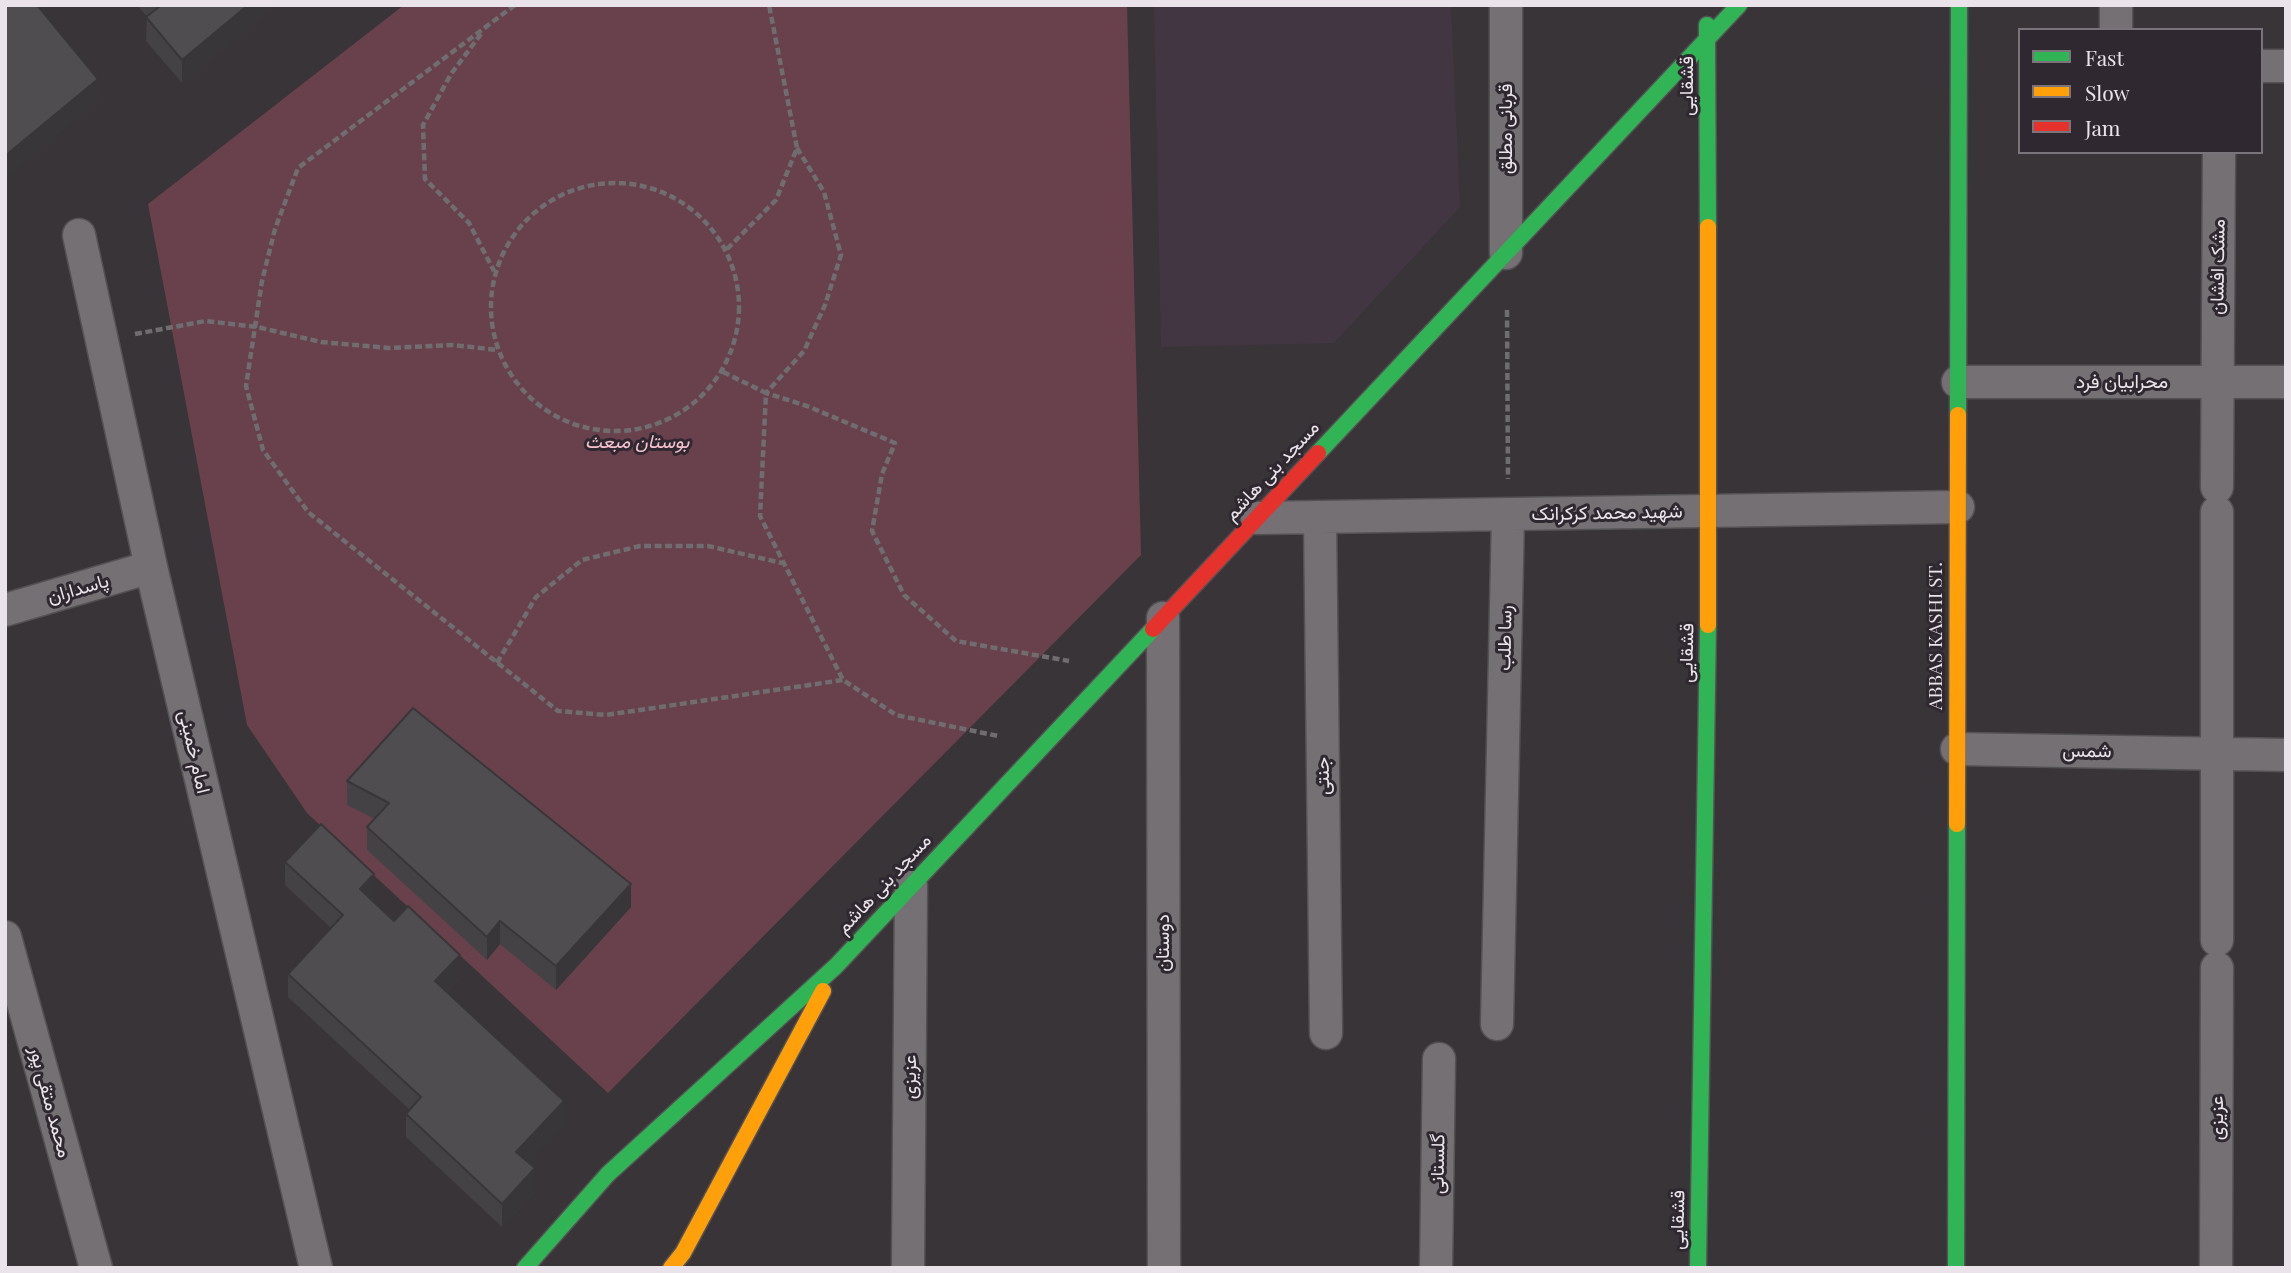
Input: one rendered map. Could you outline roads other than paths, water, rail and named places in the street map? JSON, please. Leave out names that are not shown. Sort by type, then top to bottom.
[{"type":"street","name":"قربانی مطلق","points":[[1506,5],[1507,253]]},
{"type":"street","name":"قشقایی","points":[[1698,1268],[1710,512],[1707,5]]},
{"type":"street","name":"مسجد بنی هاشم","points":[[525,1268],[608,1174],[836,966],[1739,5]]},
{"type":"street","name":"ABBAS KASHI ST.","points":[[1956,1268],[1959,5]]},
{"type":"street","points":[[2116,5],[2116,28]]},
{"type":"street","points":[[2263,66],[2286,66]]},
{"type":"street","name":"مشک افشان","points":[[2217,381],[2219,154]]},
{"type":"street","name":"امام خمینی","points":[[79,235],[104,340],[151,567],[316,1268]]},
{"type":"street","points":[[2217,381],[2218,754]]},
{"type":"street","name":"محرابیان فرد","points":[[1958,382],[2286,382]]},
{"type":"street","name":"شهید محمد کرکرانک","points":[[1257,518],[1958,508]]},
{"type":"street","name":"رسا طلب","points":[[1497,1024],[1508,515]]},
{"type":"street","name":"جنتی","points":[[1320,518],[1326,1033]]},
{"type":"street","name":"پاسداران","points":[[5,610],[151,567]]},
{"type":"street","name":"دوستان","points":[[1163,618],[1164,1268]]},
{"type":"street","name":"شمس","points":[[1957,749],[2286,755]]},
{"type":"street","name":"عزیزی","points":[[2216,1268],[2218,754]]},
{"type":"street","name":"عزیزی","points":[[908,1268],[911,886]]},
{"type":"street","name":"محمد متقی پور","points":[[5,937],[96,1268]]},
{"type":"street","name":"مسجد بنی هاشم","points":[[671,1268],[683,1254],[836,966]]},
{"type":"street","name":"گلستانی","points":[[1436,1268],[1439,1059]]},
{"type":"park label","name":"بوستان مبعث","points":[[637,442]]}]
